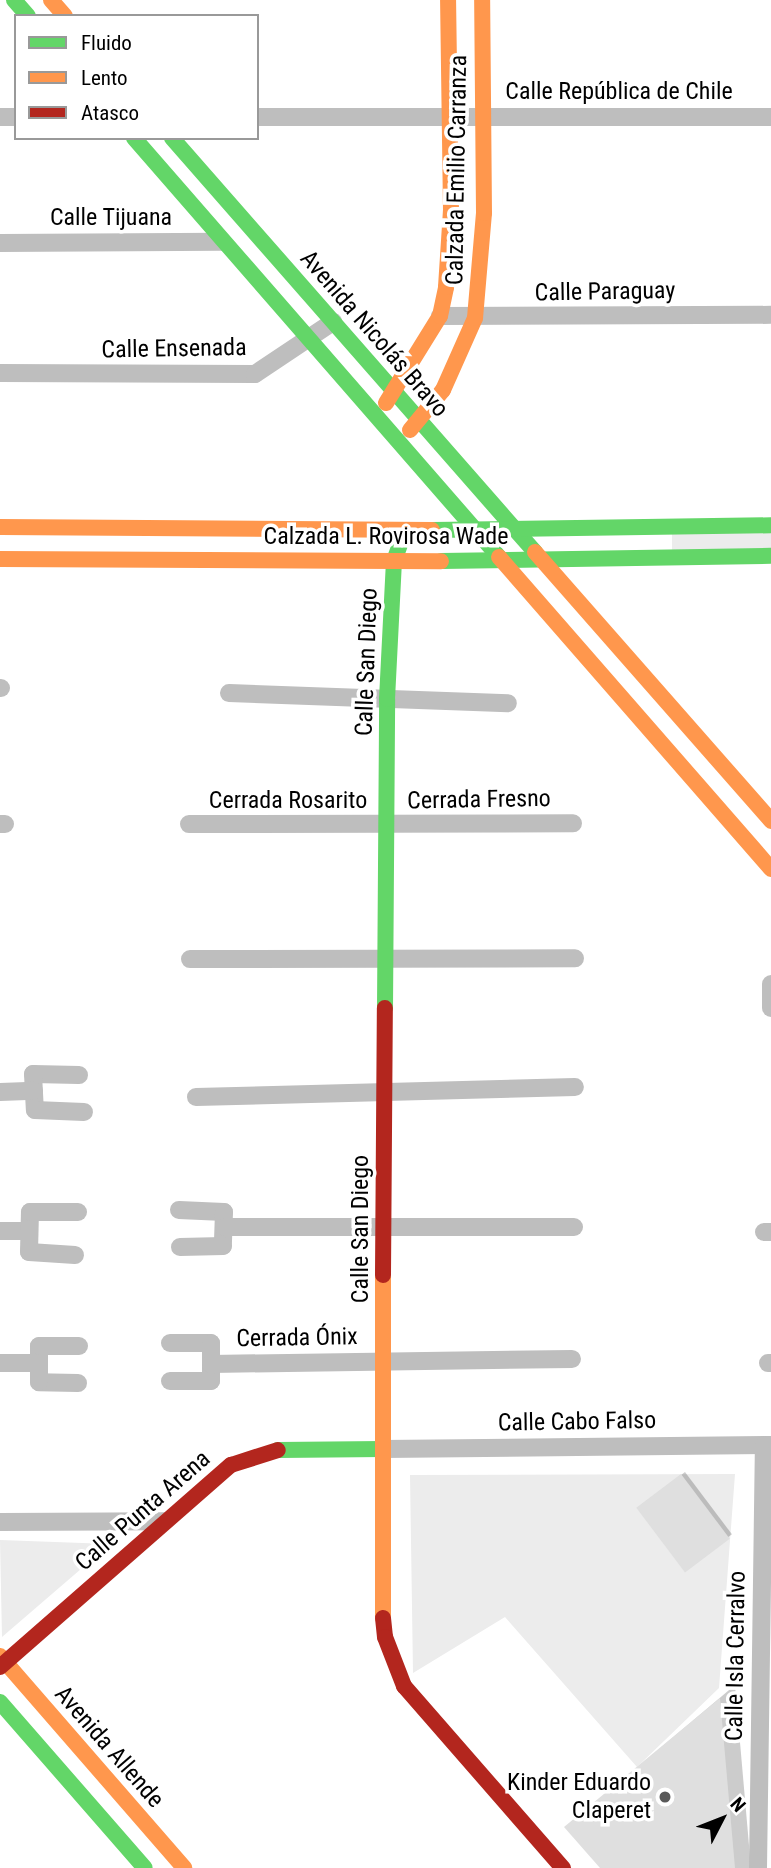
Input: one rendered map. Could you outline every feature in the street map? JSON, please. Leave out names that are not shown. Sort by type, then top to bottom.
[{"type":"street","points":[[14,0],[26,14]]},
{"type":"street","points":[[51,0],[63,14]]},
{"type":"street","name":"Calzada Emilio Carranza","points":[[375,418],[440,316],[451,210],[447,116],[448,0]]},
{"type":"street","name":"Calzada Emilio Carranza","points":[[398,443],[420,421],[460,359],[475,318],[484,225],[482,0]]},
{"type":"street","name":"Calle República de Chile","points":[[259,117],[771,117]]},
{"type":"street","points":[[136,140],[375,418],[771,869]]},
{"type":"street","name":"Avenida Nicolás Bravo","points":[[174,140],[770,818]]},
{"type":"street","name":"Calle Tijuana","points":[[0,243],[222,242]]},
{"type":"street","name":"Calle Paraguay","points":[[440,316],[771,316]]},
{"type":"street","name":"Calle Ensenada","points":[[0,373],[255,374],[309,341],[333,321]]},
{"type":"street","name":"Calzada L. Rovirosa Wade","points":[[0,527],[515,530],[771,525]]},
{"type":"street","name":"Calle San Diego","points":[[405,530],[394,561],[387,699],[381,1597],[385,1637],[394,1665],[430,1720],[563,1868]]},
{"type":"street","name":"Calzada L. Rovirosa Wade","points":[[0,559],[543,561],[771,556]]},
{"type":"street","points":[[229,693],[508,704]]},
{"type":"street","name":"Cerrada Fresno","points":[[386,826],[573,823]]},
{"type":"street","name":"Cerrada Rosarito","points":[[189,824],[386,826]]},
{"type":"street","points":[[190,959],[575,958]]},
{"type":"street","points":[[771,984],[771,1008]]},
{"type":"street","points":[[79,1075],[33,1073],[35,1110],[84,1112]]},
{"type":"street","points":[[196,1097],[575,1087]]},
{"type":"street","points":[[0,1092],[34,1091]]},
{"type":"street","points":[[179,1210],[224,1219],[384,1227],[574,1227]]},
{"type":"street","points":[[75,1255],[29,1252],[30,1212],[78,1212]]},
{"type":"street","points":[[180,1247],[223,1246],[224,1219]]},
{"type":"street","points":[[0,1231],[30,1231]]},
{"type":"street","points":[[170,1343],[211,1343],[211,1381],[170,1381]]},
{"type":"street","points":[[78,1383],[39,1382],[39,1346],[79,1346]]},
{"type":"street","name":"Cerrada Ónix","points":[[211,1364],[572,1359]]},
{"type":"street","points":[[0,1363],[39,1363]]},
{"type":"street","name":"Calle Cabo Falso","points":[[383,1449],[767,1445]]},
{"type":"street","name":"Calle Isla Cerralvo","points":[[758,1868],[765,1829],[767,1445]]},
{"type":"street","name":"Calle Punta Arena","points":[[2,1662],[217,1473],[245,1458],[299,1447],[383,1449]]},
{"type":"street","points":[[0,1522],[164,1521]]},
{"type":"street","name":"Avenida Allende","points":[[2,1662],[184,1868]]},
{"type":"street","points":[[0,1702],[145,1868]]},
{"type":"shaded area","points":[[672,526],[771,526],[771,555],[672,555]]},
{"type":"shaded area","points":[[735,1474],[719,1688],[637,1767],[505,1617],[413,1673],[410,1475]]},
{"type":"shaded area","points":[[0,1540],[110,1544],[2,1637]]},
{"type":"building","points":[[681,1474],[730,1539],[685,1572],[636,1508]]},
{"type":"building","name":"Kinder Eduardo Claperet","points":[[720,1698],[735,1868],[600,1868],[564,1827]]},
{"type":"traffic: fast","points":[[14,0],[26,14]]},
{"type":"traffic: fast","points":[[136,140],[499,557]]},
{"type":"traffic: fast","points":[[174,140],[535,552]]},
{"type":"traffic: fast","points":[[432,530],[771,525]]},
{"type":"traffic: fast","points":[[385,1008],[387,699],[394,561],[405,530]]},
{"type":"traffic: fast","points":[[441,561],[771,556]]},
{"type":"traffic: fast","points":[[278,1450],[383,1449]]},
{"type":"traffic: fast","points":[[0,1702],[145,1868]]},
{"type":"traffic: slow","points":[[51,0],[63,14]]},
{"type":"traffic: slow","points":[[386,403],[440,316],[446,287],[451,210],[448,0]]},
{"type":"traffic: slow","points":[[410,430],[443,390],[475,318],[484,213],[482,0]]},
{"type":"traffic: slow","points":[[0,527],[432,530]]},
{"type":"traffic: slow","points":[[535,552],[771,821]]},
{"type":"traffic: slow","points":[[499,557],[771,869]]},
{"type":"traffic: slow","points":[[0,559],[441,561]]},
{"type":"traffic: slow","points":[[383,1275],[383,1618]]},
{"type":"traffic: slow","points":[[0,1656],[184,1868]]},
{"type":"traffic: jam","points":[[383,1275],[385,1008]]},
{"type":"traffic: jam","points":[[0,1667],[231,1465],[278,1450]]},
{"type":"traffic: jam","points":[[383,1618],[385,1637],[404,1686],[563,1868]]},
{"type":"place","name":"Kinder Eduardo Claperet","points":[[665,1797]]}]
